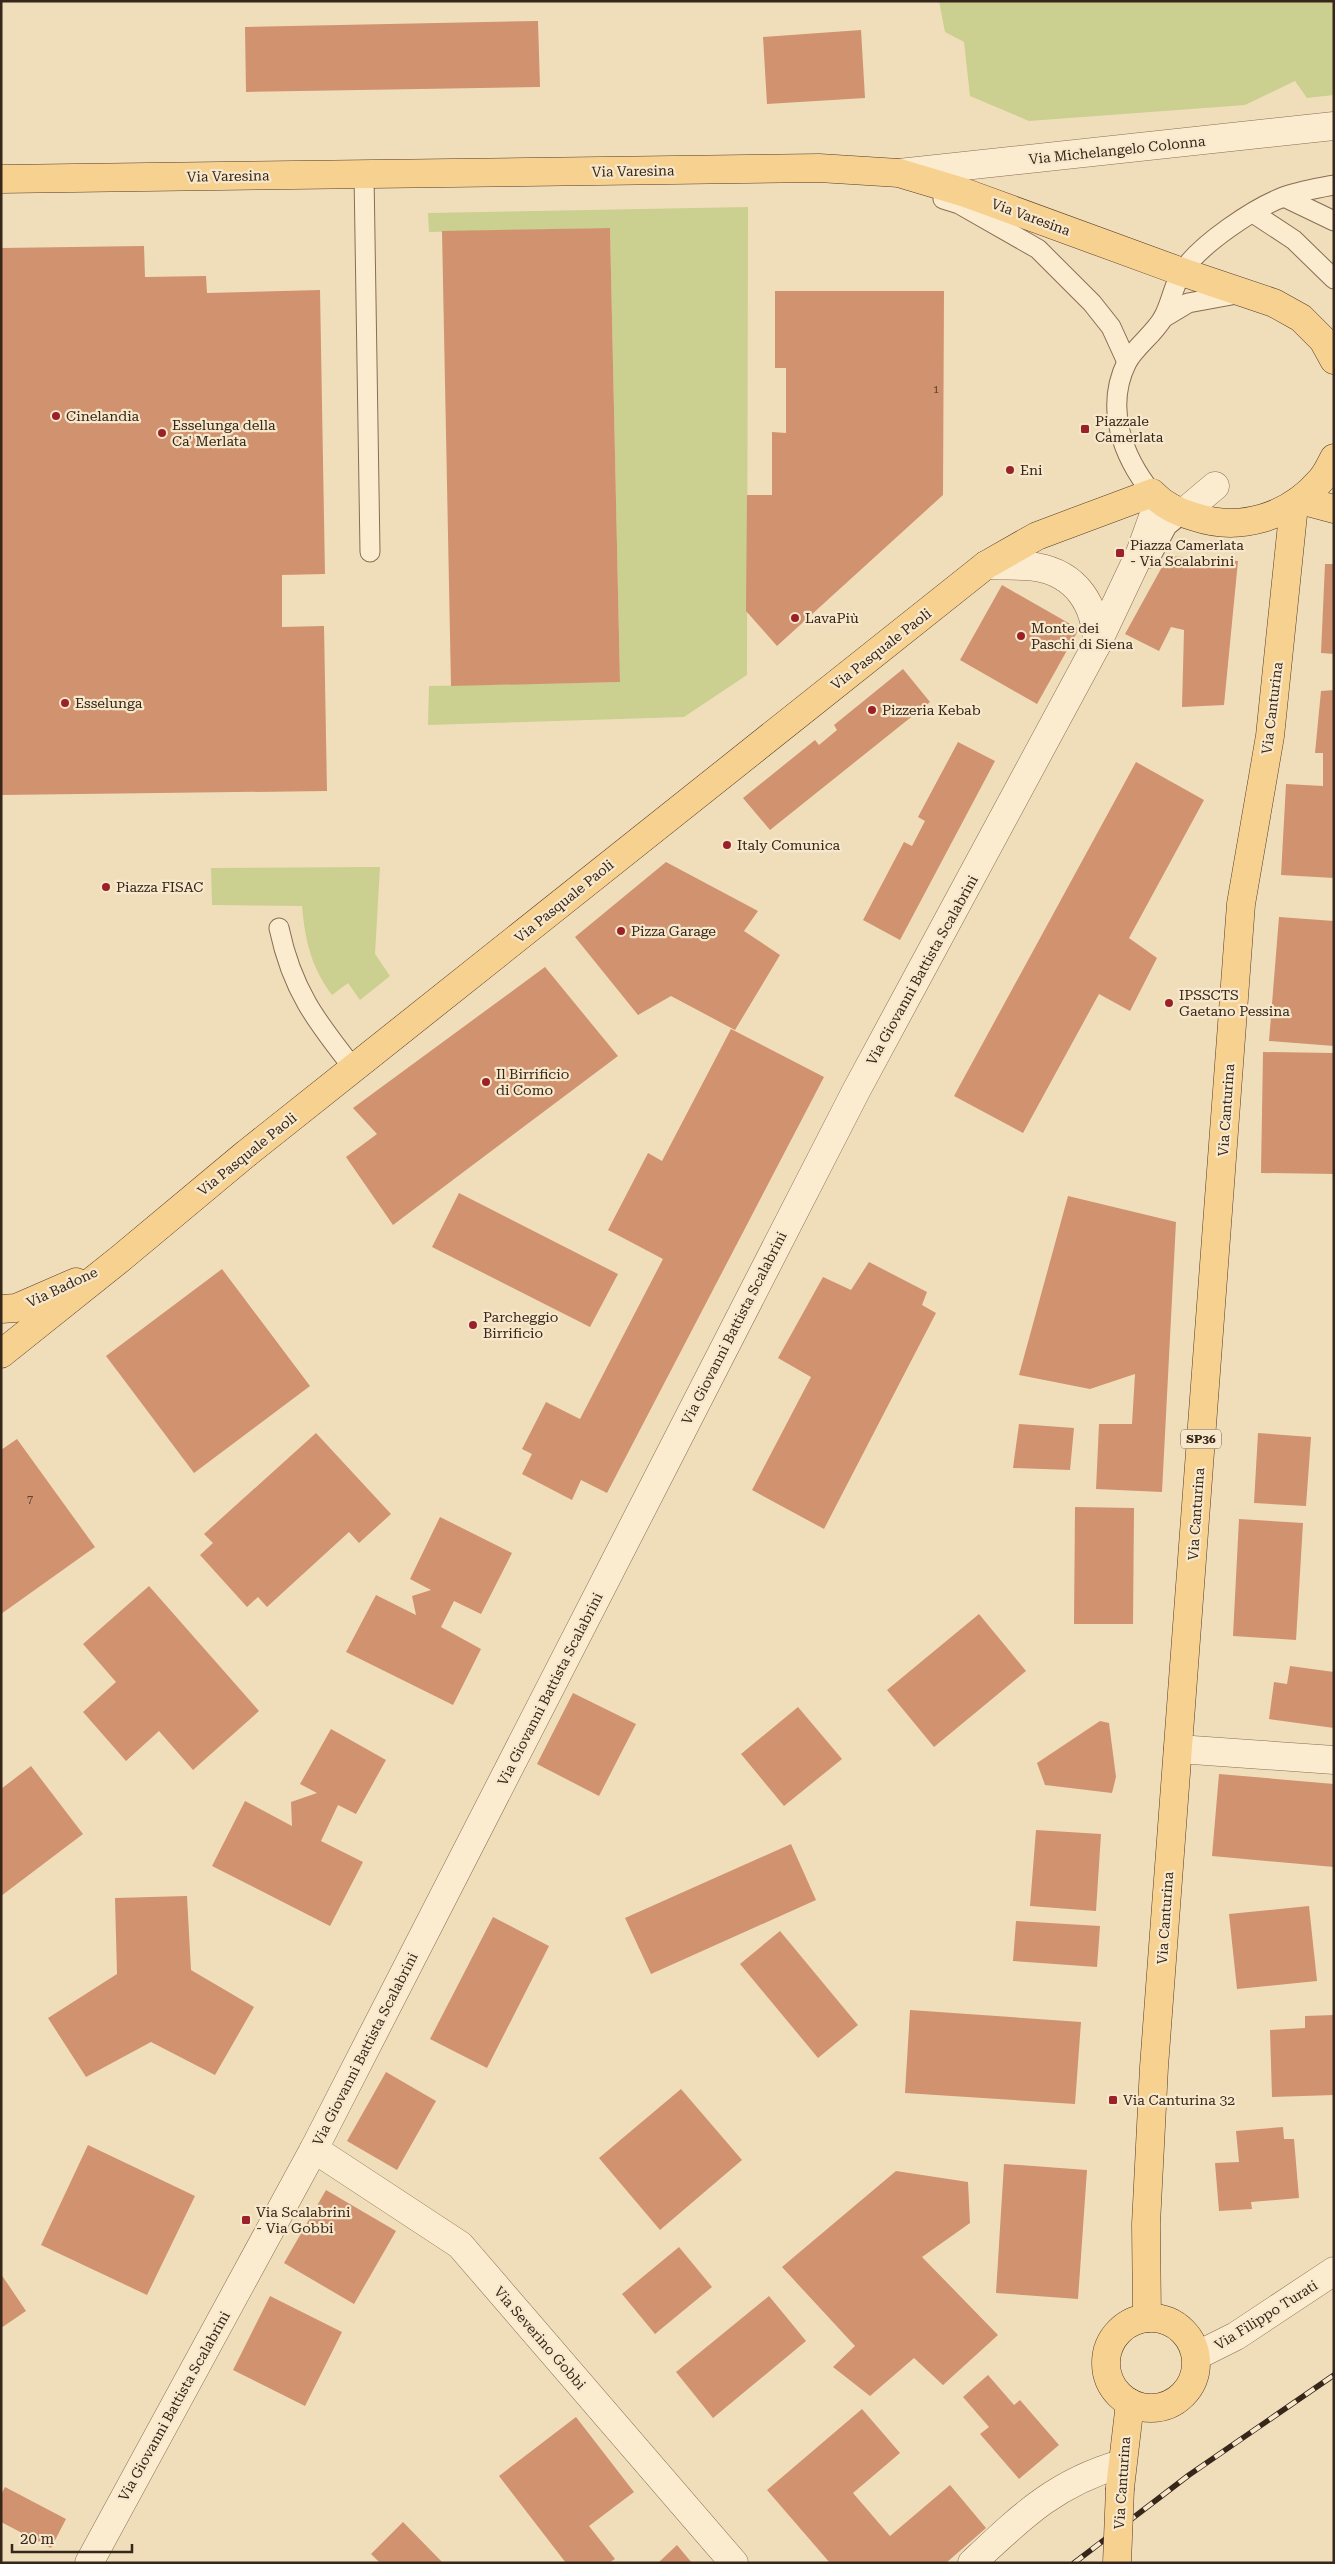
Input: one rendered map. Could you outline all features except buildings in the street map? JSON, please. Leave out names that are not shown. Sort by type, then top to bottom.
[{"type":"main road","name":"Via Varesina","points":[[1,179],[364,180],[819,168],[900,173],[966,193],[1245,293]]},
{"type":"main road","points":[[1245,293],[1274,303],[1301,318],[1330,351]]},
{"type":"main road","points":[[1156,496],[1183,513],[1224,524],[1245,523],[1268,517],[1297,502],[1321,481],[1334,458]]},
{"type":"main road","name":"Via Pasquale Paoli","points":[[1,1354],[122,1258],[247,1153],[986,566],[1037,536],[1156,496]]},
{"type":"main road","points":[[1297,502],[1334,509]]},
{"type":"main road","points":[[1287,564],[1297,502]]},
{"type":"main road","points":[[1245,523],[1262,532],[1275,544],[1287,564]]},
{"type":"main road","name":"Via Canturina","points":[[1147,2318],[1146,2224],[1152,2096],[1241,904],[1270,736],[1287,564]]},
{"type":"main road","name":"Via Badone","points":[[1,1309],[16,1308],[65,1288],[122,1258]]},
{"type":"main road","points":[[1147,2318],[1166,2320],[1177,2325],[1186,2334],[1196,2356],[1193,2380],[1178,2400],[1154,2408],[1130,2403],[1112,2387],[1107,2376],[1107,2351],[1119,2330],[1129,2323],[1147,2318]]},
{"type":"main road","name":"Via Canturina","points":[[1117,2563],[1120,2476],[1130,2403]]},
{"type":"street","name":"Via Michelangelo Colonna","points":[[900,173],[1334,126]]},
{"type":"street","points":[[1183,513],[1214,486]]},
{"type":"street","points":[[1101,648],[1140,553],[1156,496]]},
{"type":"street","points":[[986,566],[1037,568],[1056,574],[1073,584],[1084,595],[1093,611],[1101,648]]},
{"type":"street","name":"Via Giovanni Battista Scalabrini","points":[[89,2563],[314,2149],[856,1091],[1101,648]]},
{"type":"street","points":[[1178,1748],[1334,1760]]},
{"type":"street","name":"Via Severino Gobbi","points":[[314,2149],[460,2246],[734,2563]]},
{"type":"street","name":"Via Filippo Turati","points":[[1196,2356],[1236,2336],[1334,2271]]},
{"type":"street","points":[[972,2563],[1040,2501],[1096,2471],[1120,2476]]},
{"type":"lane","name":"Via Varesina","points":[[1,191],[364,180],[813,180],[895,186],[960,204],[1038,249],[1092,303],[1107,321],[1127,362]]},
{"type":"lane","points":[[364,180],[370,552]]},
{"type":"lane","points":[[1156,496],[1138,476],[1123,447],[1117,416],[1119,388],[1127,362],[1163,318],[1182,272],[1199,252],[1224,232],[1253,213],[1284,197],[1334,185]]},
{"type":"lane","points":[[1284,197],[1334,221]]},
{"type":"lane","points":[[1253,213],[1294,240],[1334,279]]},
{"type":"lane","points":[[1163,318],[1188,303],[1245,293]]},
{"type":"lane","points":[[1101,648],[1160,536],[1167,526],[1183,513]]},
{"type":"lane","points":[[279,928],[294,983],[314,1017],[354,1069]]},
{"type":"green space","points":[[939,1],[1334,1],[1334,95],[1307,98],[1295,81],[1245,105],[1029,121],[970,96],[964,42],[945,32]]},
{"type":"green space","points":[[748,207],[747,675],[684,717],[428,725],[429,686],[620,682],[610,228],[429,232],[428,213]]},
{"type":"green space","points":[[380,867],[375,954],[390,976],[360,1000],[348,983],[332,995],[325,985],[310,953],[302,906],[212,905],[211,868]]},
{"type":"railway","points":[[1074,2563],[1189,2475],[1334,2375]]},
{"type":"place","name":"Cinelandia","points":[[56,416]]},
{"type":"place","name":"Piazzale Camerlata","points":[[1085,429]]},
{"type":"place","name":"Esselunga della Ca' Merlata","points":[[162,433]]},
{"type":"place","name":"Eni","points":[[1010,470]]},
{"type":"place","name":"Piazza Camerlata - Via Scalabrini","points":[[1120,553]]},
{"type":"place","name":"LavaPiù","points":[[795,618]]},
{"type":"place","name":"Monte dei Paschi di Siena","points":[[1021,636]]},
{"type":"place","name":"Esselunga","points":[[65,703]]},
{"type":"place","name":"Pizzeria Kebab","points":[[872,710]]},
{"type":"place","name":"Italy Comunica","points":[[727,845]]},
{"type":"place","name":"Piazza FISAC","points":[[106,887]]},
{"type":"place","name":"Pizza Garage","points":[[621,931]]},
{"type":"place","name":"IPSSCTS Gaetano Pessina","points":[[1169,1003]]},
{"type":"place","name":"Il Birrificio di Como","points":[[486,1082]]},
{"type":"place","name":"Parcheggio Birrificio","points":[[473,1325]]},
{"type":"place","name":"Via Canturina 32","points":[[1113,2100]]},
{"type":"place","name":"Via Scalabrini - Via Gobbi","points":[[246,2220]]}]
